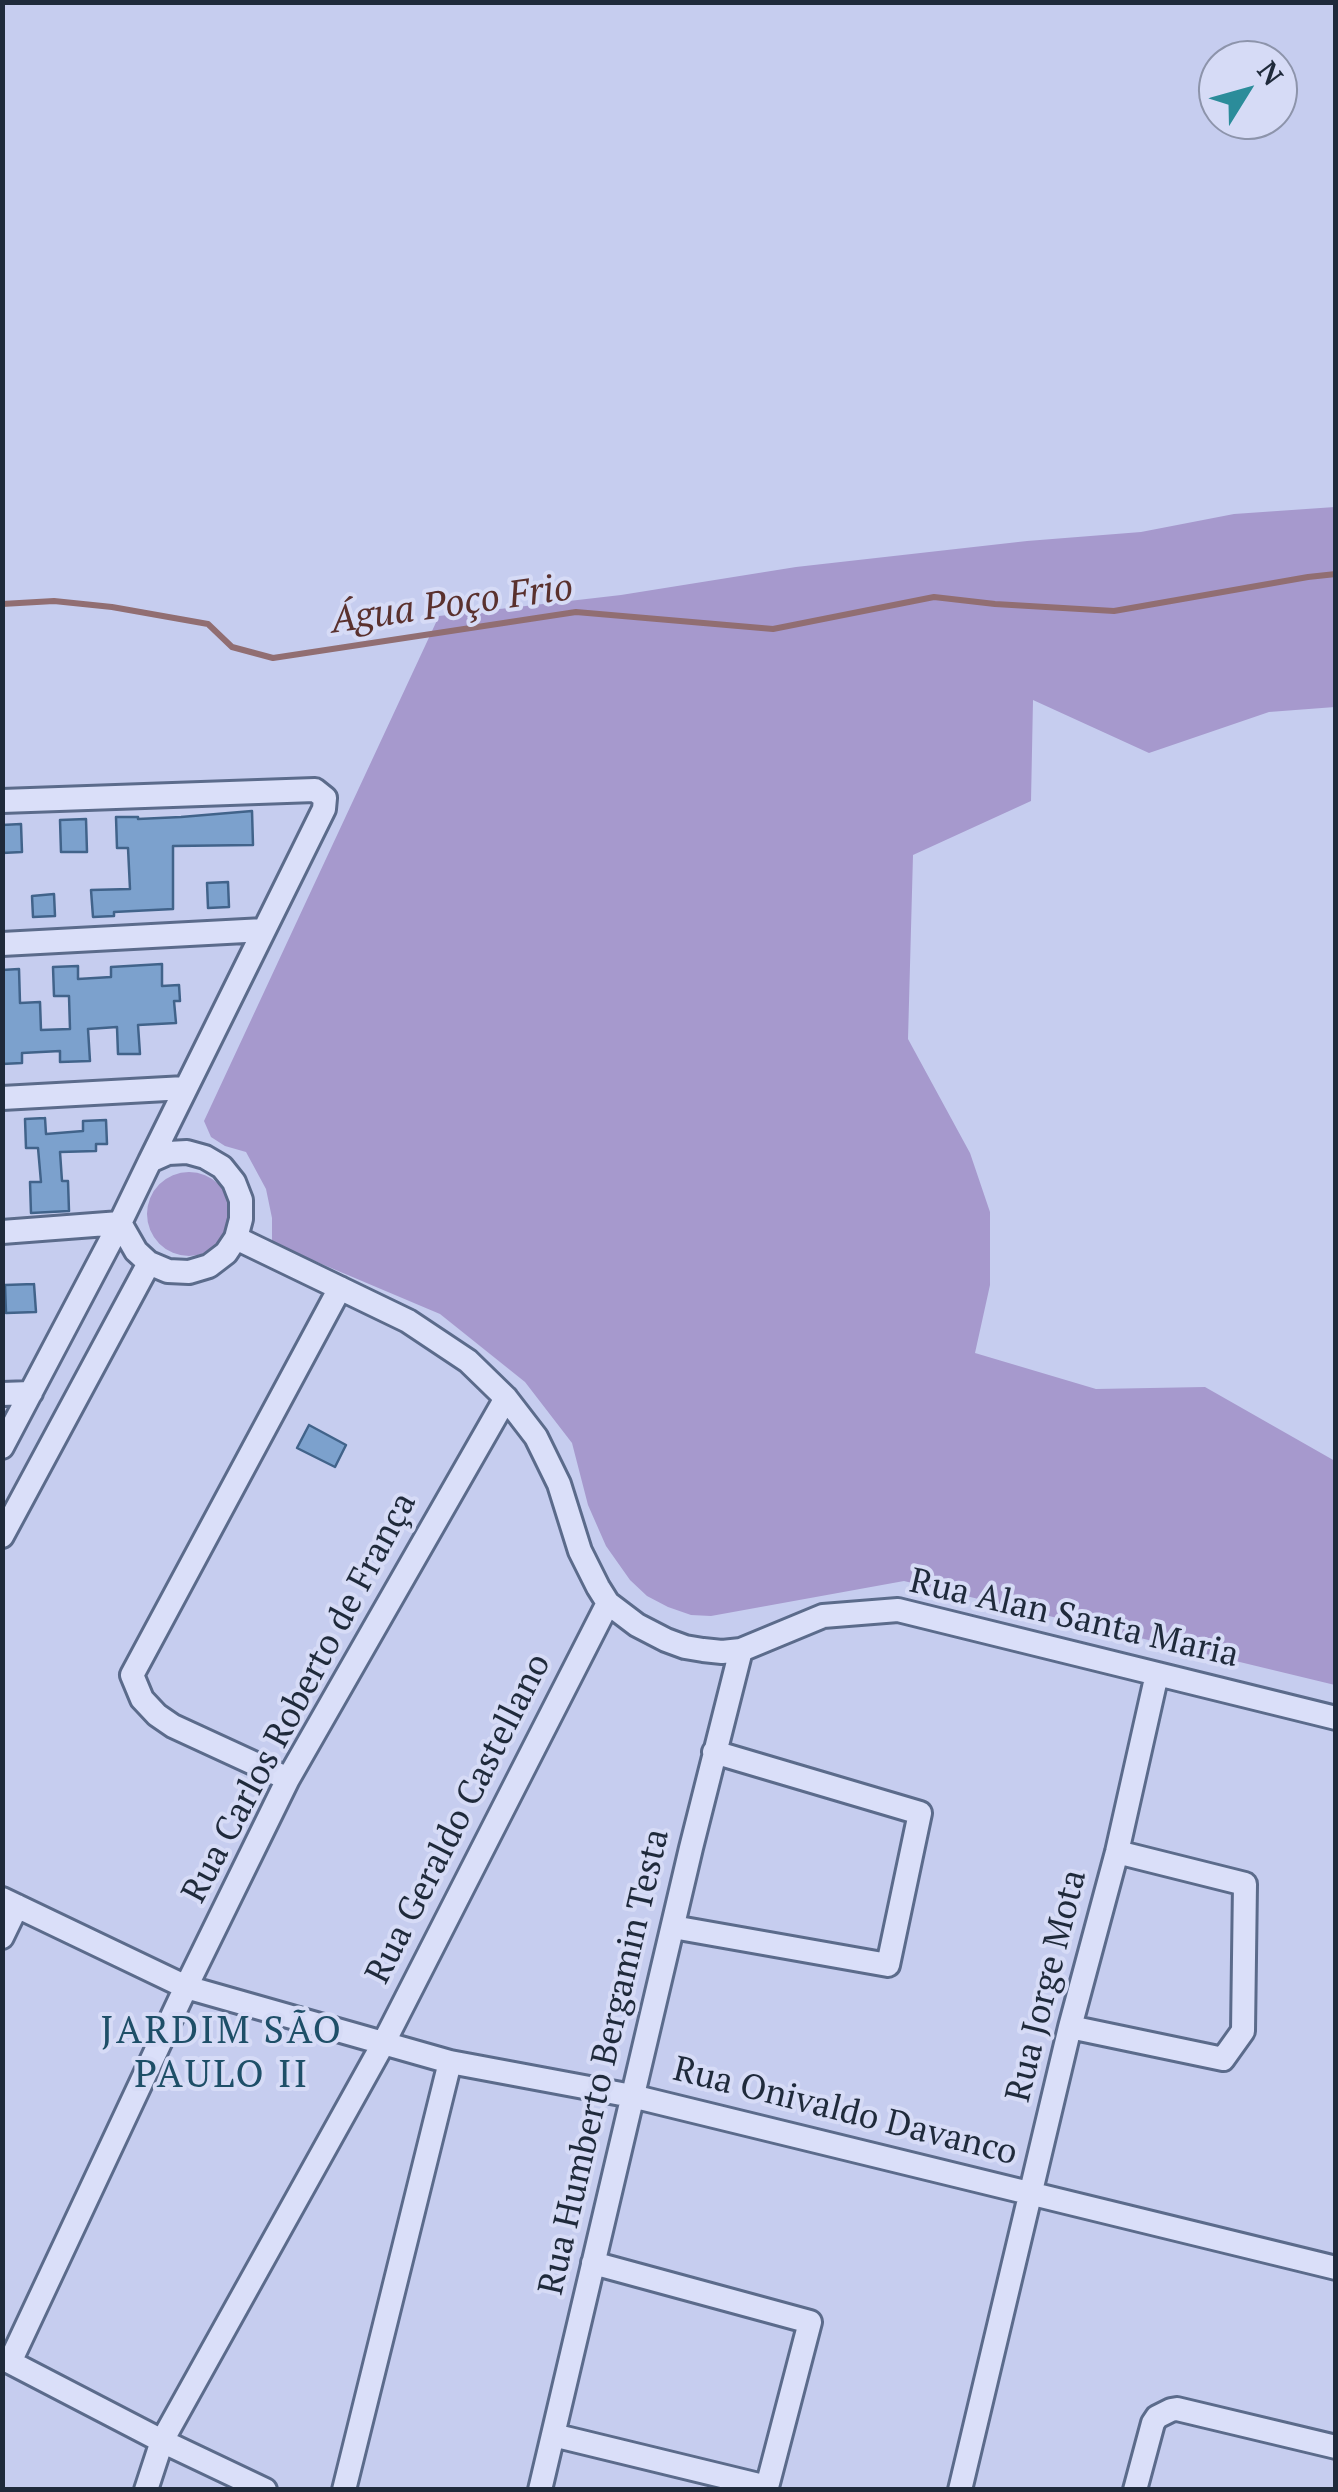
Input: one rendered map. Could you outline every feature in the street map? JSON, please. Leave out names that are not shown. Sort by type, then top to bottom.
[{"type":"street","points":[[2,801],[315,790],[324,798],[324,809],[120,1223],[2,1447]]},
{"type":"street","points":[[2,944],[264,930]]},
{"type":"street","points":[[2,1098],[185,1088]]},
{"type":"street","points":[[120,1223],[136,1251],[168,1271],[189,1272],[215,1262],[236,1238],[242,1219],[240,1200],[234,1182],[222,1167],[186,1152],[168,1153],[150,1161]]},
{"type":"street","points":[[2,1232],[120,1223]]},
{"type":"street","points":[[236,1238],[408,1321],[468,1361],[506,1398],[536,1436],[559,1484],[580,1550],[608,1603],[637,1624],[685,1647],[722,1652],[741,1650]]},
{"type":"street","points":[[2,1536],[149,1262]]},
{"type":"street","points":[[288,1779],[173,1726],[142,1699],[132,1675],[340,1288]]},
{"type":"street","points":[[2,1394],[30,1393]]},
{"type":"street","name":"Rua Carlos Roberto de França","points":[[6,2360],[288,1779],[506,1398]]},
{"type":"street","name":"Rua Geraldo Castellano","points":[[146,2490],[162,2441],[383,2044],[608,1603]]},
{"type":"street","name":"Rua Alan Santa Maria","points":[[741,1650],[823,1616],[898,1610],[1336,1718]]},
{"type":"street","name":"Rua Humberto Bergamin Testa","points":[[540,2490],[741,1650]]},
{"type":"street","name":"Rua Jorge Mota","points":[[960,2490],[1157,1674]]},
{"type":"street","points":[[673,1926],[888,1966],[920,1812],[714,1752]]},
{"type":"street","points":[[1070,2027],[1223,2060],[1243,2031],[1245,1884],[1117,1852]]},
{"type":"street","points":[[2,1938],[10,1902]]},
{"type":"street","name":"Rua Onivaldo Davanco","points":[[10,1902],[186,1987],[383,2044],[450,2062],[632,2096],[1336,2268]]},
{"type":"street","points":[[344,2490],[450,2062]]},
{"type":"street","points":[[552,2435],[766,2487],[810,2322],[593,2263]]},
{"type":"street","points":[[6,2360],[265,2490]]},
{"type":"street","points":[[1135,2490],[1153,2424],[1157,2417],[1171,2410],[1336,2446]]},
{"type":"shaded area","points":[[1335,507],[1335,707],[1269,712],[1149,753],[1033,700],[1031,801],[913,855],[908,1039],[970,1153],[990,1212],[990,1285],[975,1353],[1096,1389],[1205,1387],[1335,1461],[1335,1685],[904,1581],[711,1616],[691,1615],[668,1607],[647,1596],[630,1580],[606,1546],[588,1505],[572,1443],[525,1382],[440,1314],[272,1243],[266,1189],[246,1152],[211,1137],[204,1121],[439,616],[621,595],[796,567],[1141,532],[1234,514]]},
{"type":"shaded area","points":[[189,1172],[205,1175],[219,1184],[228,1198],[228,1230],[219,1244],[205,1253],[189,1256],[173,1253],[159,1244],[150,1230],[147,1214],[150,1198],[159,1184],[173,1175]]},
{"type":"building","points":[[252,811],[253,845],[173,846],[173,909],[93,917],[91,890],[130,889],[128,848],[117,848],[116,817]]},
{"type":"building","points":[[86,819],[87,852],[61,852],[60,820]]},
{"type":"building","points":[[21,824],[22,852],[2,853],[2,825]]},
{"type":"building","points":[[228,882],[229,907],[208,908],[207,883]]},
{"type":"building","points":[[54,894],[55,916],[33,917],[32,896]]},
{"type":"building","points":[[162,964],[162,986],[179,985],[180,1001],[174,1001],[176,1023],[138,1025],[140,1054],[118,1054],[117,1027],[88,1029],[90,1061],[60,1062],[60,1051],[22,1053],[22,1063],[2,1064],[2,970],[19,969],[20,1003],[40,1002],[41,1030],[70,1029],[69,996],[54,996],[53,967],[78,966],[78,979],[111,977],[111,967]]},
{"type":"building","points":[[45,1118],[46,1134],[83,1131],[83,1121],[106,1120],[107,1144],[96,1144],[96,1151],[60,1152],[62,1181],[68,1181],[69,1211],[31,1213],[30,1182],[41,1182],[38,1148],[26,1148],[25,1119]]},
{"type":"building","points":[[34,1284],[36,1312],[6,1313],[5,1285]]},
{"type":"building","points":[[309,1425],[346,1445],[335,1467],[297,1448]]},
{"type":"waterway","name":"Água Poço Frio","points":[[2,604],[54,601],[208,624],[232,647],[273,658],[576,612],[773,629],[934,597],[1114,611],[1336,574]]},
{"type":"district","name":"JARDIM SÃO PAULO II","points":[[222,2054]]}]
